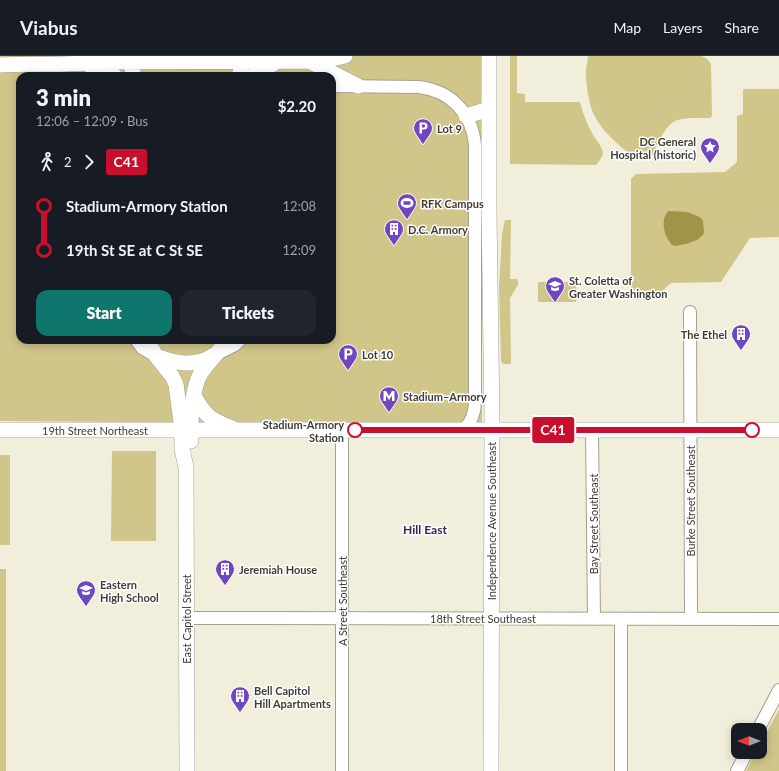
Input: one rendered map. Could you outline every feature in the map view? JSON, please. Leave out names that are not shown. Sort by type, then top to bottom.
[{"type":"main road","points":[[0,65],[94,62],[132,69],[189,62],[241,69],[276,62],[327,60],[345,56]]},
{"type":"main road","name":"Independence Avenue Southeast","points":[[489,56],[489,109],[482,194],[483,302],[492,430],[491,771]]},
{"type":"main road","points":[[0,57],[28,64]]},
{"type":"main road","points":[[308,61],[330,72]]},
{"type":"main road","points":[[260,72],[276,62]]},
{"type":"main road","points":[[83,63],[106,72]]},
{"type":"main road","points":[[336,75],[358,86]]},
{"type":"main road","points":[[466,116],[489,109]]},
{"type":"main road","points":[[149,344],[156,356],[174,380],[177,389],[179,410],[186,430]]},
{"type":"main road","points":[[186,430],[191,418],[196,384],[200,374],[224,344]]},
{"type":"main road","points":[[156,356],[170,361],[186,364],[204,360],[216,354]]},
{"type":"main road","points":[[194,396],[201,408],[210,417],[238,430]]},
{"type":"main road","name":"19th Street Northeast","points":[[0,430],[779,430]]},
{"type":"main road","name":"East Capitol Street","points":[[186,430],[182,448],[186,467],[186,771]]},
{"type":"street","name":"Independence Avenue Southeast","points":[[336,86],[412,87],[432,89],[450,98],[460,107],[472,127],[482,194]]},
{"type":"street","name":"Independence Avenue Southeast","points":[[464,430],[472,420],[475,407],[483,302]]},
{"type":"street","name":"Burke Street Southeast","points":[[690,312],[691,619]]},
{"type":"street","points":[[139,344],[142,348],[156,356]]},
{"type":"street","points":[[216,354],[236,344]]},
{"type":"street","name":"A Street Southeast","points":[[342,430],[342,771]]},
{"type":"street","name":"Bay Street Southeast","points":[[592,430],[594,618]]},
{"type":"street","name":"18th Street Southeast","points":[[186,618],[779,619]]},
{"type":"street","points":[[621,619],[621,771]]},
{"type":"street","points":[[762,723],[779,690]]},
{"type":"street","points":[[737,771],[743,759]]},
{"type":"shaded area","name":"RFK Campus","points":[[0,56],[482,56],[482,424],[186,424],[0,421]]},
{"type":"shaded area","points":[[510,56],[517,56],[517,93],[525,94],[525,102],[580,102],[587,123],[603,154],[596,165],[510,164]]},
{"type":"shaded area","points":[[588,56],[701,56],[707,59],[711,64],[712,116],[710,118],[682,119],[673,122],[657,144],[653,155],[649,160],[645,160],[630,154],[603,129],[595,117],[589,100],[587,86],[586,68]]},
{"type":"shaded area","points":[[743,89],[779,89],[779,237],[750,238],[721,282],[671,283],[653,299],[636,300],[631,295],[631,179],[636,174],[725,172],[737,162],[737,116],[743,114]]},
{"type":"shaded area","points":[[668,211],[687,212],[700,217],[703,221],[703,235],[697,240],[686,244],[675,246],[672,245],[665,233],[664,228],[664,219]]},
{"type":"shaded area","points":[[505,220],[511,220],[510,279],[517,279],[518,281],[518,285],[510,298],[510,364],[501,362],[499,286],[502,234]]},
{"type":"shaded area","points":[[538,282],[576,282],[576,302],[538,302]]},
{"type":"shaded area","points":[[112,451],[156,451],[156,541],[111,541]]},
{"type":"shaded area","points":[[0,455],[10,455],[10,545],[0,545]]},
{"type":"shaded area","points":[[0,569],[6,569],[6,771],[0,771]]},
{"type":"shaded area","points":[[779,709],[779,771],[746,771],[752,759],[767,759],[767,732]]},
{"type":"bus line","name":"C41","points":[[355,430],[752,430]]},
{"type":"place","name":"Lot 9","points":[[423,145]]},
{"type":"place","name":"DC General Hospital (historic)","points":[[710,164]]},
{"type":"place","name":"RFK Campus","points":[[407,220]]},
{"type":"place","name":"D.C. Armory","points":[[394,246]]},
{"type":"place","name":"St. Coletta of Greater Washington","points":[[555,303]]},
{"type":"place","name":"The Ethel","points":[[741,351]]},
{"type":"place","name":"Lot 10","points":[[348,371]]},
{"type":"place","name":"Stadium–Armory","points":[[389,413]]},
{"type":"place","name":"Stadium-Armory Station","points":[[355,430]]},
{"type":"place","name":"Jeremiah House","points":[[225,586]]},
{"type":"place","name":"Eastern High School","points":[[86,607]]},
{"type":"place","name":"Bell Capitol Hill Apartments","points":[[240,713]]},
{"type":"district","name":"Hill East","points":[[425,529]]}]
